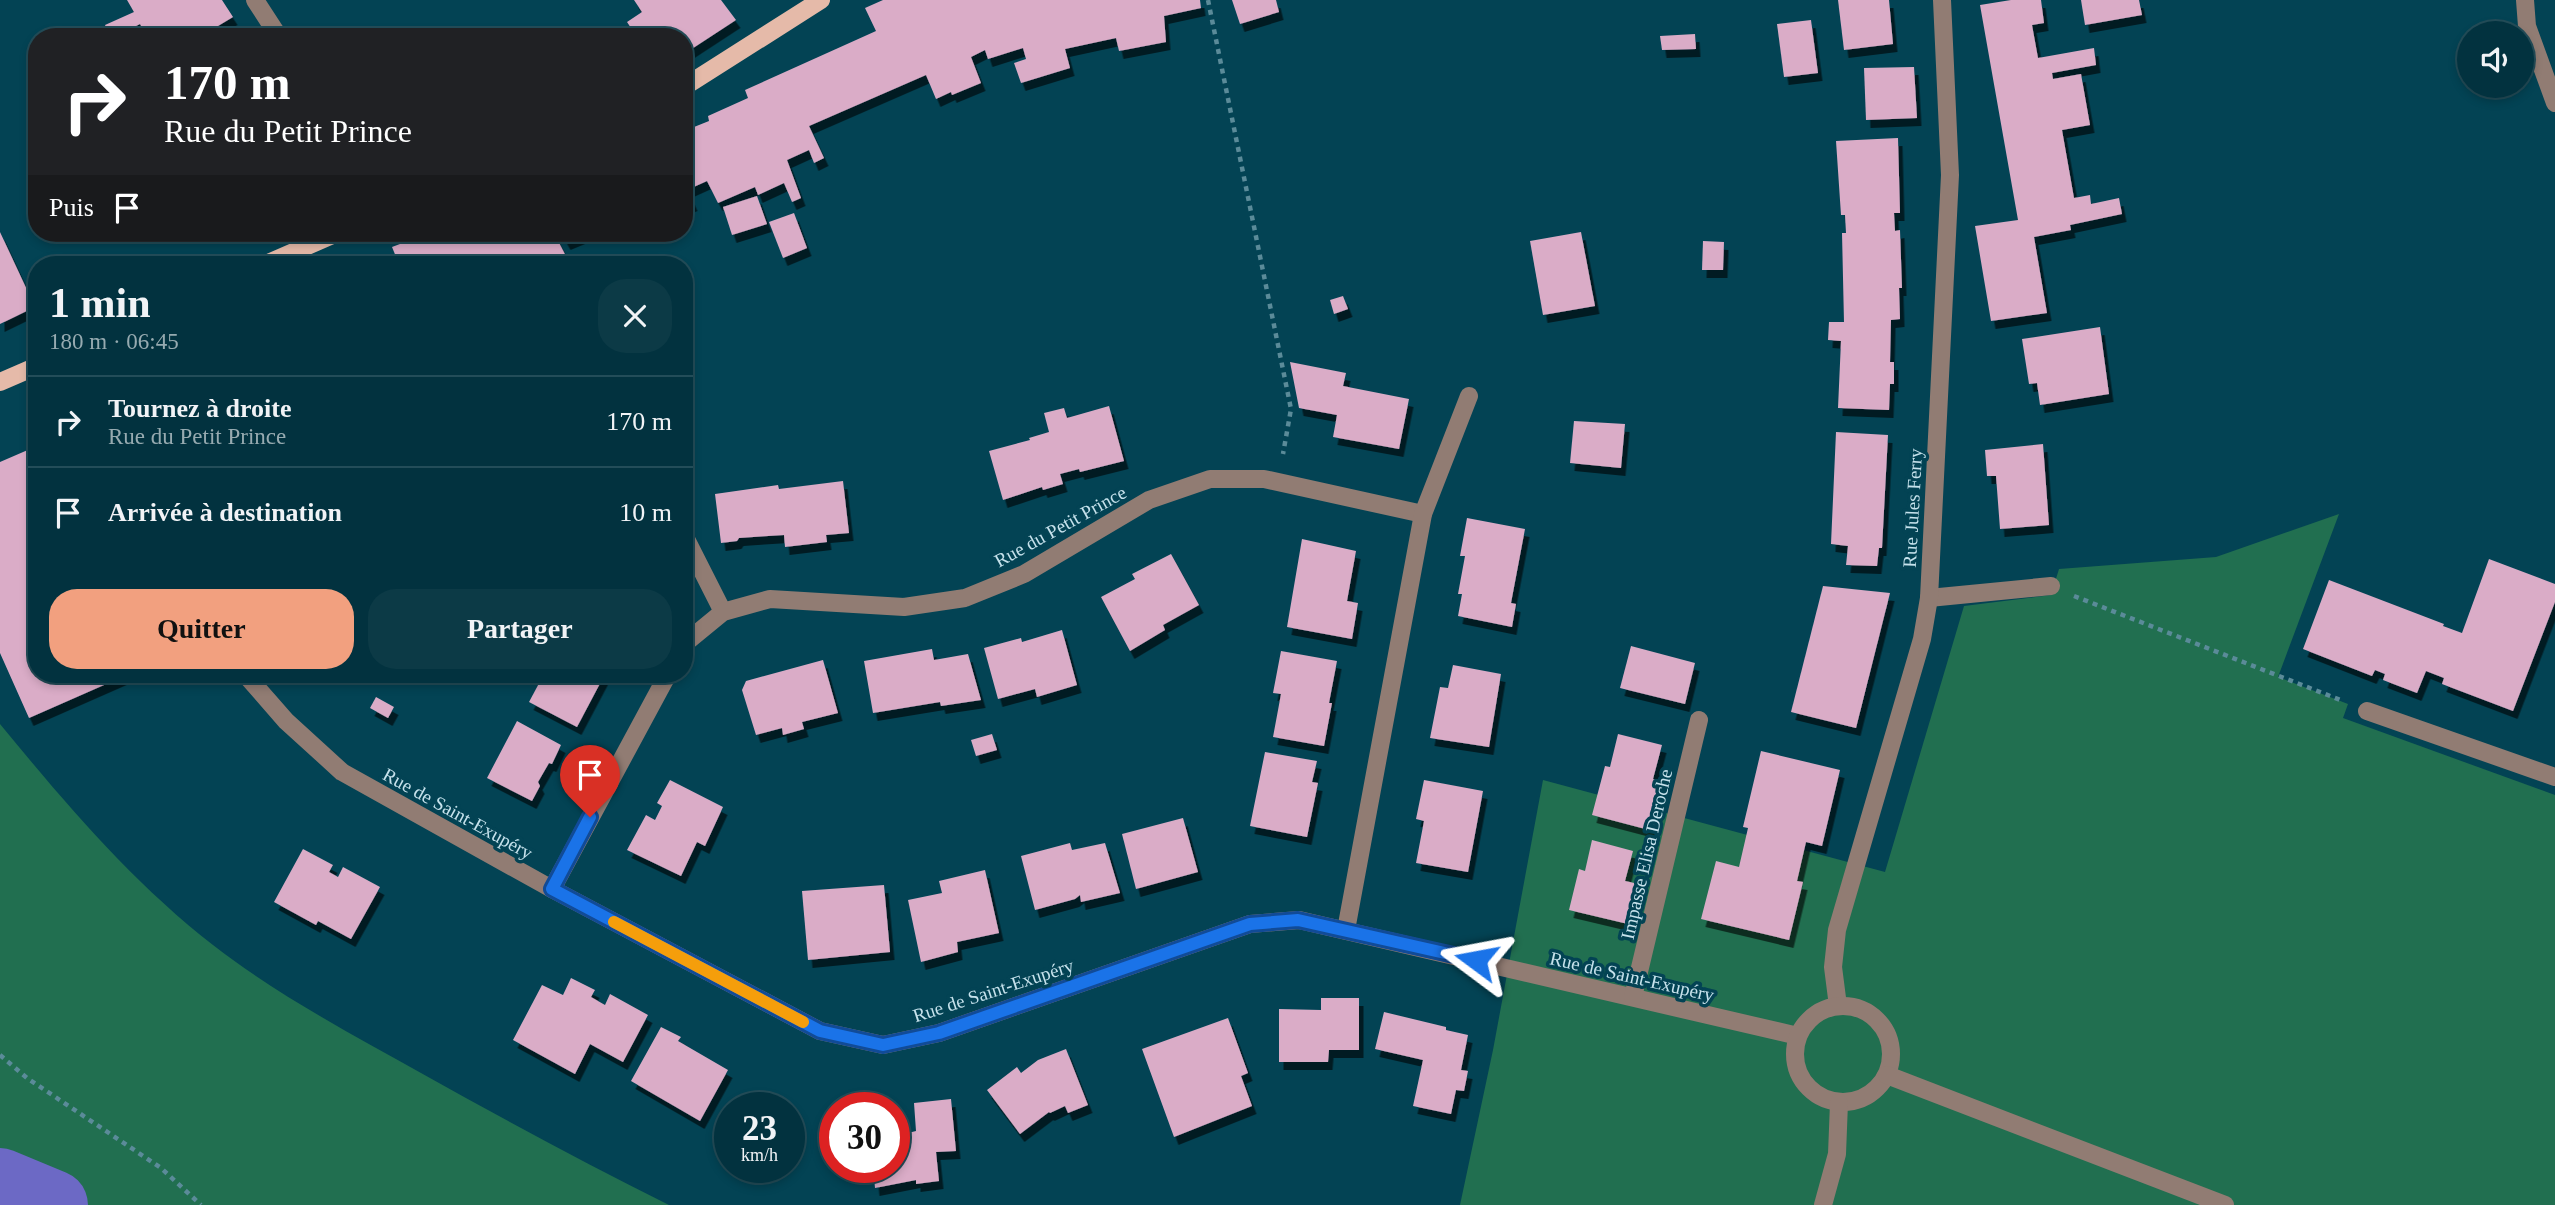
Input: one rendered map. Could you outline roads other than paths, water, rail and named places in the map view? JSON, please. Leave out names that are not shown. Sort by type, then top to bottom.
[{"type":"main road","points":[[693,81],[821,0]]},
{"type":"main road","points":[[284,256],[316,242]]},
{"type":"main road","points":[[0,382],[28,370]]},
{"type":"street","points":[[255,0],[273,28]]},
{"type":"street","name":"Rue Jules Ferry","points":[[1838,1006],[1833,967],[1837,930],[1922,639],[1929,598],[1950,175],[1942,0]]},
{"type":"street","points":[[2525,0],[2527,26],[2555,103]]},
{"type":"street","points":[[1346,930],[1423,514],[1469,396]]},
{"type":"street","name":"Rue du Petit Prince","points":[[693,637],[723,612],[770,599],[904,607],[965,598],[1024,574],[1149,500],[1210,480],[1264,479],[1423,514]]},
{"type":"street","points":[[693,553],[723,612]]},
{"type":"street","points":[[1929,598],[2051,586]]},
{"type":"street","name":"Rue de Saint-Exupéry","points":[[253,683],[286,721],[342,772],[552,889],[820,1031],[883,1045],[939,1033],[1250,924],[1298,920],[1798,1036]]},
{"type":"street","points":[[552,889],[663,683]]},
{"type":"street","points":[[2367,711],[2555,777]]},
{"type":"street","name":"Impasse Elisa Deroche","points":[[1633,997],[1699,720]]},
{"type":"street","points":[[1838,1006],[1855,1007],[1870,1014],[1882,1026],[1890,1041],[1892,1059],[1887,1075],[1875,1090],[1859,1100],[1839,1103],[1822,1098],[1807,1087],[1798,1072],[1795,1054],[1798,1036],[1808,1022],[1822,1011],[1838,1006]]},
{"type":"street","points":[[1887,1075],[2225,1205]]},
{"type":"street","points":[[1823,1205],[1837,1154],[1839,1103]]},
{"type":"waterway","points":[[0,1183],[53,1205]]}]
